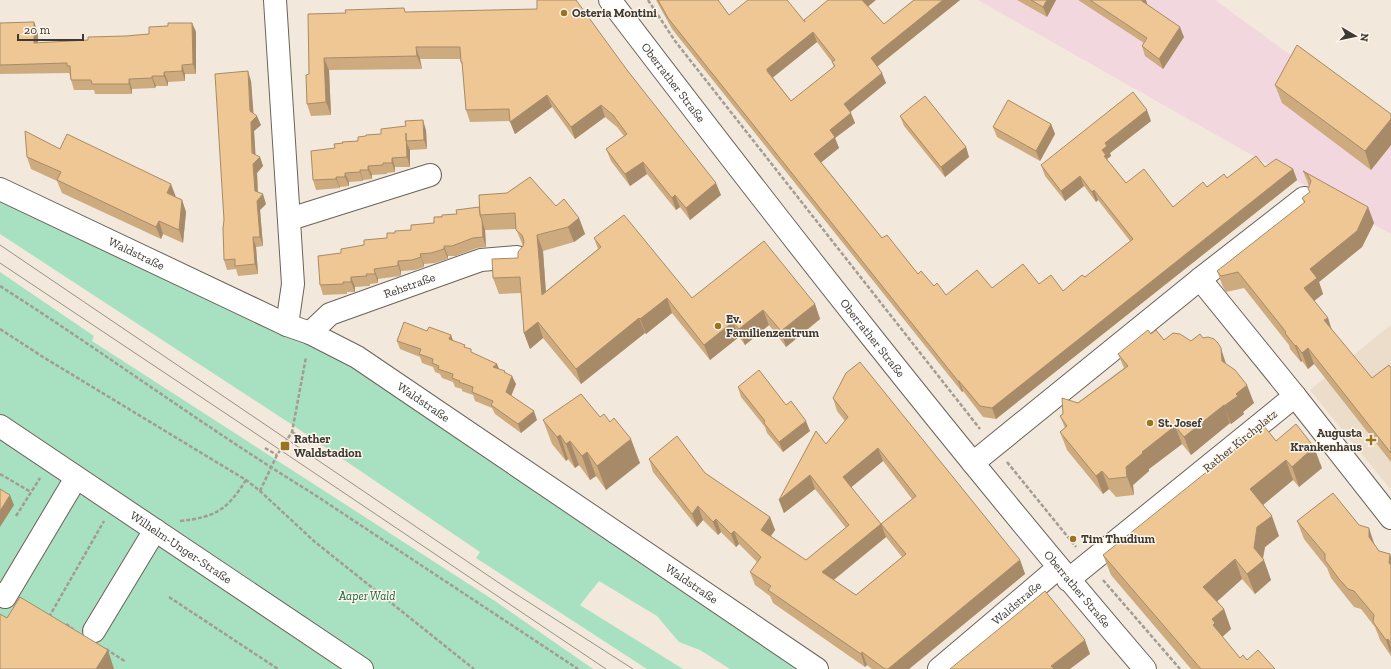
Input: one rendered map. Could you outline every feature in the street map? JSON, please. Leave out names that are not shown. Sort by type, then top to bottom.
[{"type":"street","points":[[275,0],[293,284],[287,325]]},
{"type":"street","name":"Oberrather Straße","points":[[610,0],[705,126],[973,463],[1063,574],[1145,669]]},
{"type":"street","points":[[290,219],[430,175]]},
{"type":"street","name":"Waldstraße","points":[[0,189],[287,325],[310,333],[357,357],[817,669]]},
{"type":"street","points":[[973,463],[1200,279],[1304,198]]},
{"type":"street","name":"Rehstraße","points":[[310,333],[330,314],[481,260],[517,257]]},
{"type":"street","points":[[1200,279],[1391,518]]},
{"type":"street","name":"Rather Kirchplatz","points":[[1063,574],[1090,564],[1295,396]]},
{"type":"street","name":"Wilhelm-Unger-Straße","points":[[0,426],[362,669]]},
{"type":"street","points":[[0,594],[5,597],[76,478]]},
{"type":"street","points":[[94,631],[155,530]]},
{"type":"street","name":"Waldstraße","points":[[939,669],[1063,574]]},
{"type":"path","points":[[648,0],[675,42],[994,446],[1090,564],[1180,669]]},
{"type":"path","points":[[0,286],[50,318],[271,468],[578,669]]},
{"type":"path","points":[[0,329],[260,490],[315,542],[474,669]]},
{"type":"path","points":[[260,490],[292,432],[306,356]]},
{"type":"path","points":[[292,432],[310,444]]},
{"type":"path","points":[[265,448],[278,455]]},
{"type":"path","points":[[16,516],[51,460]]},
{"type":"path","points":[[0,474],[31,492]]},
{"type":"path","points":[[174,521],[199,519],[218,512],[234,498],[246,480]]},
{"type":"path","points":[[47,620],[114,503]]},
{"type":"path","points":[[169,597],[278,669]]},
{"type":"shaded area","points":[[978,0],[1215,0],[1391,128],[1391,234]]},
{"type":"shaded area","name":"Augusta Krankenhaus","points":[[1391,325],[1391,490],[1310,390]]},
{"type":"green space","points":[[0,192],[313,340],[813,669],[730,669],[700,650],[679,642],[657,616],[599,581],[580,605],[683,669],[647,669],[476,558],[480,552],[291,424],[0,234]]},
{"type":"green space","name":"Aaper Wald","points":[[0,272],[94,336],[92,341],[495,601],[593,669],[0,669]]},
{"type":"building","points":[[537,0],[576,0],[627,70],[716,183],[686,208],[675,195],[672,198],[643,162],[625,174],[606,149],[627,134],[613,115],[601,105],[571,127],[547,95],[510,122],[509,109],[466,110],[460,47],[416,47],[417,56],[324,58],[326,102],[307,104],[306,75],[309,74],[308,14],[346,13],[345,10],[404,8],[405,12],[537,9]]},
{"type":"building","points":[[658,0],[718,0],[729,15],[748,0],[787,0],[805,22],[804,20],[828,0],[862,0],[884,24],[914,0],[943,0],[871,58],[882,73],[844,104],[851,113],[830,130],[835,137],[814,154],[882,238],[887,235],[918,274],[921,271],[934,286],[937,283],[946,295],[977,270],[992,288],[1023,264],[1039,284],[1051,275],[1063,291],[1082,275],[1085,277],[1133,239],[1094,190],[1092,192],[1080,176],[1061,191],[1041,165],[1133,92],[1147,110],[1105,143],[1107,146],[1102,150],[1106,155],[1104,156],[1126,183],[1144,169],[1173,207],[1203,182],[1207,187],[1224,174],[1227,178],[1256,156],[1265,167],[1276,159],[1293,169],[992,408],[980,406],[958,381],[668,18]],"holes":[[[813,32],[835,60],[832,62],[835,66],[791,101],[767,71],[767,69]]]},
{"type":"building","points":[[1031,0],[1047,0],[1043,7]]},
{"type":"building","points":[[1090,0],[1142,0],[1180,27],[1159,59],[1142,46],[1147,38]]},
{"type":"building","points":[[34,22],[34,43],[88,40],[88,37],[149,34],[149,27],[168,26],[168,23],[192,23],[193,64],[182,65],[182,71],[164,72],[164,76],[129,79],[129,84],[92,84],[91,80],[71,80],[70,66],[67,66],[67,63],[0,65],[0,23]]},
{"type":"building","points":[[1297,45],[1391,114],[1391,119],[1365,151],[1275,85]]},
{"type":"building","points":[[248,71],[250,111],[257,116],[251,122],[252,153],[260,157],[253,164],[255,191],[263,194],[257,201],[260,237],[253,237],[255,264],[235,266],[235,259],[224,260],[224,220],[215,74]]},
{"type":"building","points":[[925,96],[966,147],[941,167],[900,116]]},
{"type":"building","points":[[1008,100],[1051,124],[1036,151],[993,127]]},
{"type":"building","points":[[423,120],[424,140],[406,141],[407,157],[392,158],[392,163],[368,166],[368,170],[345,173],[345,177],[313,180],[311,151],[335,148],[334,144],[358,141],[358,137],[366,135],[381,134],[381,129],[406,126],[405,121]]},
{"type":"building","points":[[25,131],[60,149],[67,134],[171,184],[167,193],[182,200],[179,230],[159,221],[156,227],[57,180],[61,172],[27,157]]},
{"type":"building","points":[[1303,171],[1368,207],[1357,231],[1310,269],[1317,278],[1304,288],[1328,318],[1324,320],[1372,378],[1389,365],[1391,368],[1391,453],[1308,348],[1302,353],[1296,345],[1295,346],[1285,333],[1286,332],[1238,272],[1221,276],[1217,271],[1305,202],[1302,198],[1310,192],[1308,189],[1311,181],[1308,175]]},
{"type":"building","points":[[530,177],[556,206],[564,199],[579,218],[568,227],[537,235],[542,295],[601,247],[594,238],[624,215],[692,298],[764,241],[815,304],[781,331],[763,310],[739,329],[733,322],[704,345],[667,298],[640,319],[639,318],[576,369],[538,322],[524,333],[520,277],[493,278],[492,259],[518,258],[518,252],[523,246],[524,241],[522,235],[516,230],[515,213],[480,215],[479,195],[507,193]]},
{"type":"building","points":[[479,207],[482,220],[483,237],[473,238],[452,246],[444,246],[444,249],[431,253],[420,254],[421,257],[412,260],[398,261],[398,265],[396,266],[374,269],[375,274],[351,277],[351,282],[343,282],[343,284],[320,285],[318,256],[341,253],[341,249],[364,245],[364,240],[387,238],[387,233],[411,230],[411,225],[434,223],[434,217],[457,214],[456,210]]},
{"type":"building","points":[[404,322],[427,331],[429,327],[451,335],[449,339],[465,345],[464,347],[471,349],[471,352],[497,364],[493,367],[505,371],[504,372],[512,376],[506,392],[534,411],[518,424],[491,405],[493,401],[472,392],[473,387],[452,378],[453,374],[438,369],[439,366],[432,363],[433,359],[419,354],[421,349],[397,341]]},
{"type":"building","name":"St. Josef","points":[[1148,330],[1151,334],[1156,330],[1164,340],[1173,333],[1180,334],[1191,341],[1200,334],[1203,338],[1208,337],[1214,339],[1221,348],[1222,361],[1235,370],[1247,385],[1236,394],[1238,396],[1224,405],[1184,437],[1175,426],[1142,452],[1143,453],[1126,467],[1127,477],[1109,479],[1102,471],[1096,476],[1060,432],[1067,426],[1060,416],[1063,414],[1062,398],[1078,403],[1128,366],[1118,354]]},
{"type":"building","points":[[860,362],[1020,560],[888,669],[885,669],[862,652],[861,654],[768,590],[771,586],[750,572],[761,557],[734,531],[731,534],[716,519],[713,522],[698,506],[692,514],[649,459],[677,436],[705,473],[770,517],[761,530],[806,560],[849,525],[810,475],[779,500],[816,431],[826,444],[848,417],[833,398],[846,373]],"holes":[[[878,448],[916,496],[881,524],[843,477]],[[881,524],[906,554],[856,595],[822,572]]]},
{"type":"building","points":[[759,370],[786,405],[791,401],[806,421],[779,442],[764,423],[765,421],[738,387]]},
{"type":"building","points":[[581,394],[600,417],[604,414],[610,422],[614,418],[631,439],[597,466],[587,452],[582,456],[570,441],[566,444],[560,435],[557,437],[543,420]]},
{"type":"building","points":[[1296,424],[1314,447],[1292,467],[1286,460],[1250,489],[1272,516],[1257,527],[1254,548],[1264,560],[1247,574],[1235,559],[1203,587],[1224,609],[1212,619],[1215,623],[1213,625],[1240,658],[1243,655],[1247,660],[1258,650],[1275,669],[1201,669],[1103,555],[1264,426],[1276,441]]},
{"type":"building","points":[[0,489],[10,495],[0,511]]},
{"type":"building","points":[[1333,493],[1359,525],[1369,528],[1369,537],[1379,551],[1390,554],[1391,643],[1388,639],[1386,640],[1373,622],[1374,615],[1354,591],[1348,589],[1339,579],[1325,560],[1325,554],[1297,521]]},
{"type":"building","points":[[1045,591],[1085,640],[1051,666],[1054,669],[950,669]]},
{"type":"building","points":[[20,597],[108,650],[96,669],[0,669],[0,614],[7,618]]},
{"type":"tram line","points":[[0,245],[505,587],[633,669]]},
{"type":"tram line","points":[[0,263],[606,669]]},
{"type":"place","name":"Osteria Montini","points":[[564,13]]},
{"type":"place","name":"Ev. Familienzentrum","points":[[718,326]]},
{"type":"place","name":"St. Josef","points":[[1150,423]]},
{"type":"place","name":"Augusta Krankenhaus","points":[[1371,440]]},
{"type":"place","name":"Rather Waldstadion","points":[[285,446]]},
{"type":"place","name":"Tim Thudium","points":[[1073,539]]}]
